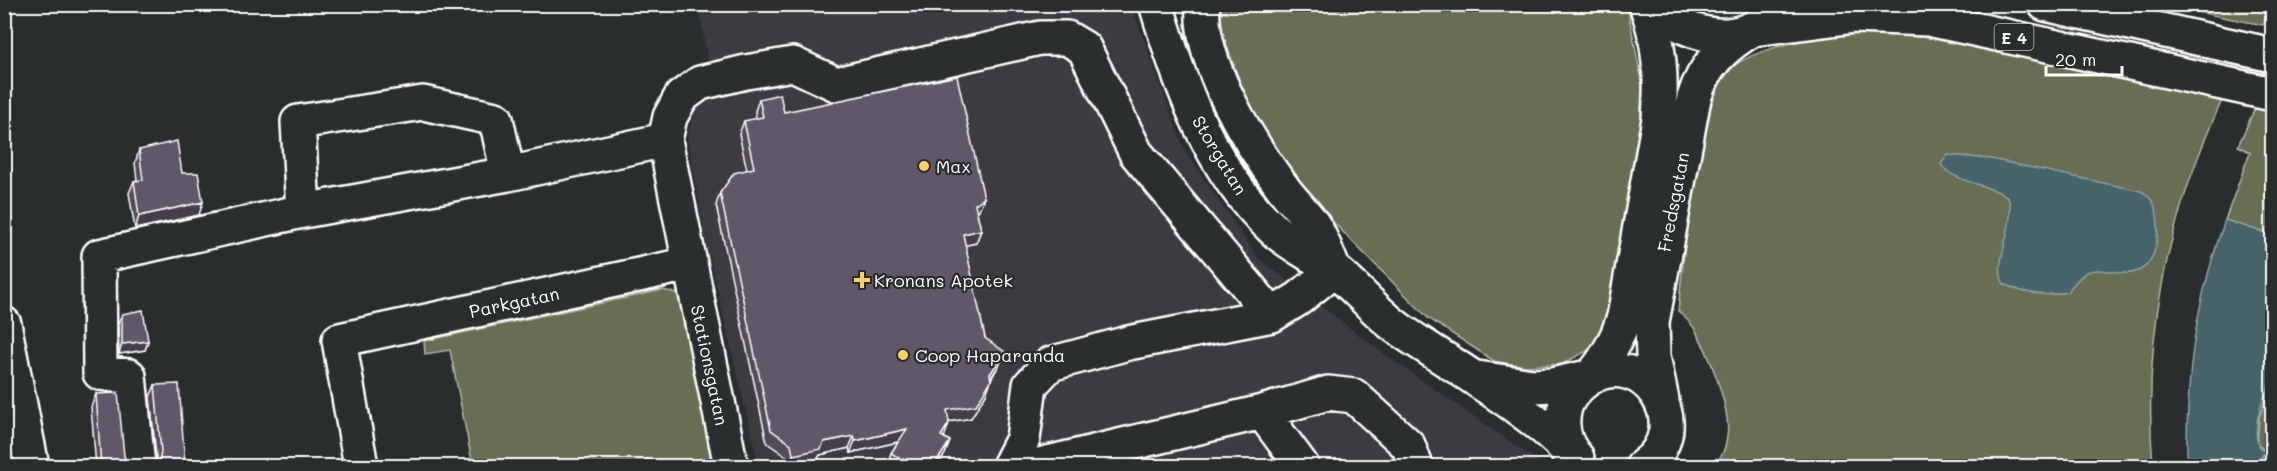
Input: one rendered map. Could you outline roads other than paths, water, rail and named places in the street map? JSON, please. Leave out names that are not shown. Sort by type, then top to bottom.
[{"type":"main road","name":"Storgatan","points":[[1155,4],[1189,101],[1224,168],[1244,197],[1272,228],[1305,254],[1334,270],[1397,328],[1473,377],[1579,462]]},
{"type":"main road","name":"Storgatan","points":[[1203,4],[1204,30],[1210,53],[1230,100],[1270,170],[1315,228],[1334,270]]},
{"type":"main road","name":"Fredsgatan","points":[[1592,376],[1612,349],[1624,317],[1659,119],[1661,86],[1659,54],[1646,4]]},
{"type":"main road","name":"E 4","points":[[1652,4],[1682,28],[1701,34],[1721,35],[1856,16],[1928,19],[2272,94]]},
{"type":"main road","points":[[1753,29],[1782,4]]},
{"type":"main road","name":"E 4","points":[[2045,4],[2272,55]]},
{"type":"main road","name":"Fredsgatan","points":[[1662,400],[1653,356],[1653,322],[1694,98],[1702,76],[1715,56],[1732,40],[1753,29]]},
{"type":"main road","points":[[138,466],[129,376],[100,373],[99,256],[303,212],[508,174],[665,140],[670,117],[681,97],[700,83],[793,64],[836,84],[1040,38],[1067,38],[1084,48],[1136,153],[1272,315]]},
{"type":"main road","points":[[303,212],[298,122],[423,103],[496,119],[508,174]]},
{"type":"main road","name":"Stationsgatan","points":[[665,140],[731,466]]},
{"type":"main road","name":"Parkgatan","points":[[361,466],[339,340],[689,264]]},
{"type":"main road","points":[[1009,466],[1023,439],[1030,385],[1050,364],[1128,343],[1272,315],[1298,299],[1334,270]]},
{"type":"main road","points":[[4,324],[32,466]]},
{"type":"main road","name":"Storgatan","points":[[1473,377],[1533,386],[1611,371],[1632,374],[1649,384],[1662,400]]},
{"type":"main road","name":"Storgatan","points":[[1579,462],[1564,437],[1566,406],[1576,389],[1592,376]]},
{"type":"main road","points":[[1035,466],[1262,412],[1328,393],[1354,396],[1408,445],[1416,466]]},
{"type":"main road","points":[[1645,466],[1654,458],[1664,441],[1667,420],[1662,400]]},
{"type":"main road","points":[[1262,412],[1302,466]]},
{"type":"water","points":[[1948,155],[1991,159],[2141,191],[2154,204],[2156,211],[2158,229],[2152,257],[2148,264],[2135,272],[2094,270],[2087,272],[2067,292],[2059,294],[2035,294],[2004,284],[2001,265],[2010,219],[2008,197],[1953,175],[1941,164]]},
{"type":"water","points":[[2225,220],[2272,235],[2272,379],[2259,413],[2256,431],[2260,449],[2265,451],[2256,466],[2187,466],[2188,401],[2194,341],[2206,282]]},
{"type":"place","name":"Max","points":[[924,166]]},
{"type":"place","name":"Kronans Apotek","points":[[862,280]]},
{"type":"place","name":"Coop Haparanda","points":[[903,355]]}]
